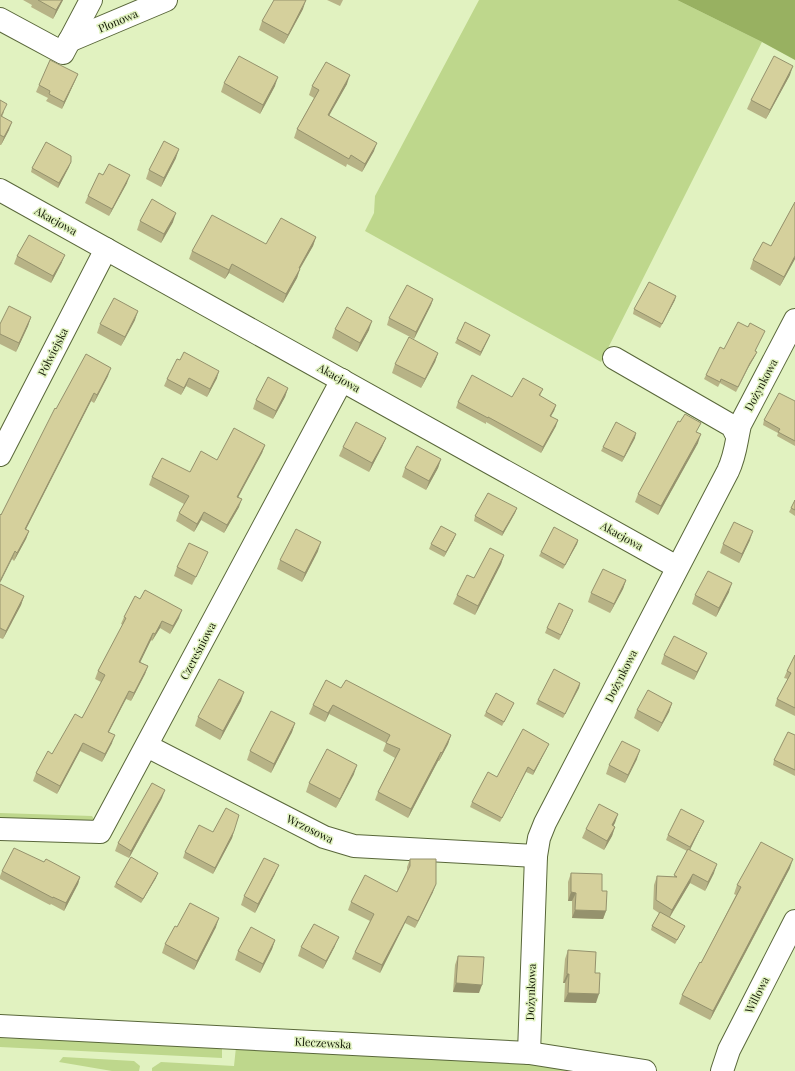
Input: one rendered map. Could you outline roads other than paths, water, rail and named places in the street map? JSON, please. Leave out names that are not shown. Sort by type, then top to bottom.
[{"type":"street","name":"Plonowa","points":[[0,19],[63,53],[91,0]]},
{"type":"street","name":"Plonowa","points":[[69,41],[166,0]]},
{"type":"street","name":"Akacjowa","points":[[0,190],[677,567]]},
{"type":"street","name":"Półwiejska","points":[[0,454],[106,249]]},
{"type":"street","name":"Dożynkowa","points":[[529,1053],[536,856],[538,838],[677,567],[734,460],[740,425],[795,320]]},
{"type":"street","points":[[614,358],[732,426],[737,436]]},
{"type":"street","name":"Czereśniowa","points":[[0,829],[100,832],[342,380]]},
{"type":"street","name":"Wrzosowa","points":[[147,746],[324,837],[338,842],[354,846],[536,856]]},
{"type":"street","name":"Willowa","points":[[722,1071],[729,1050],[795,921]]},
{"type":"street","name":"Kleczewska","points":[[0,1026],[529,1053],[645,1071]]}]
